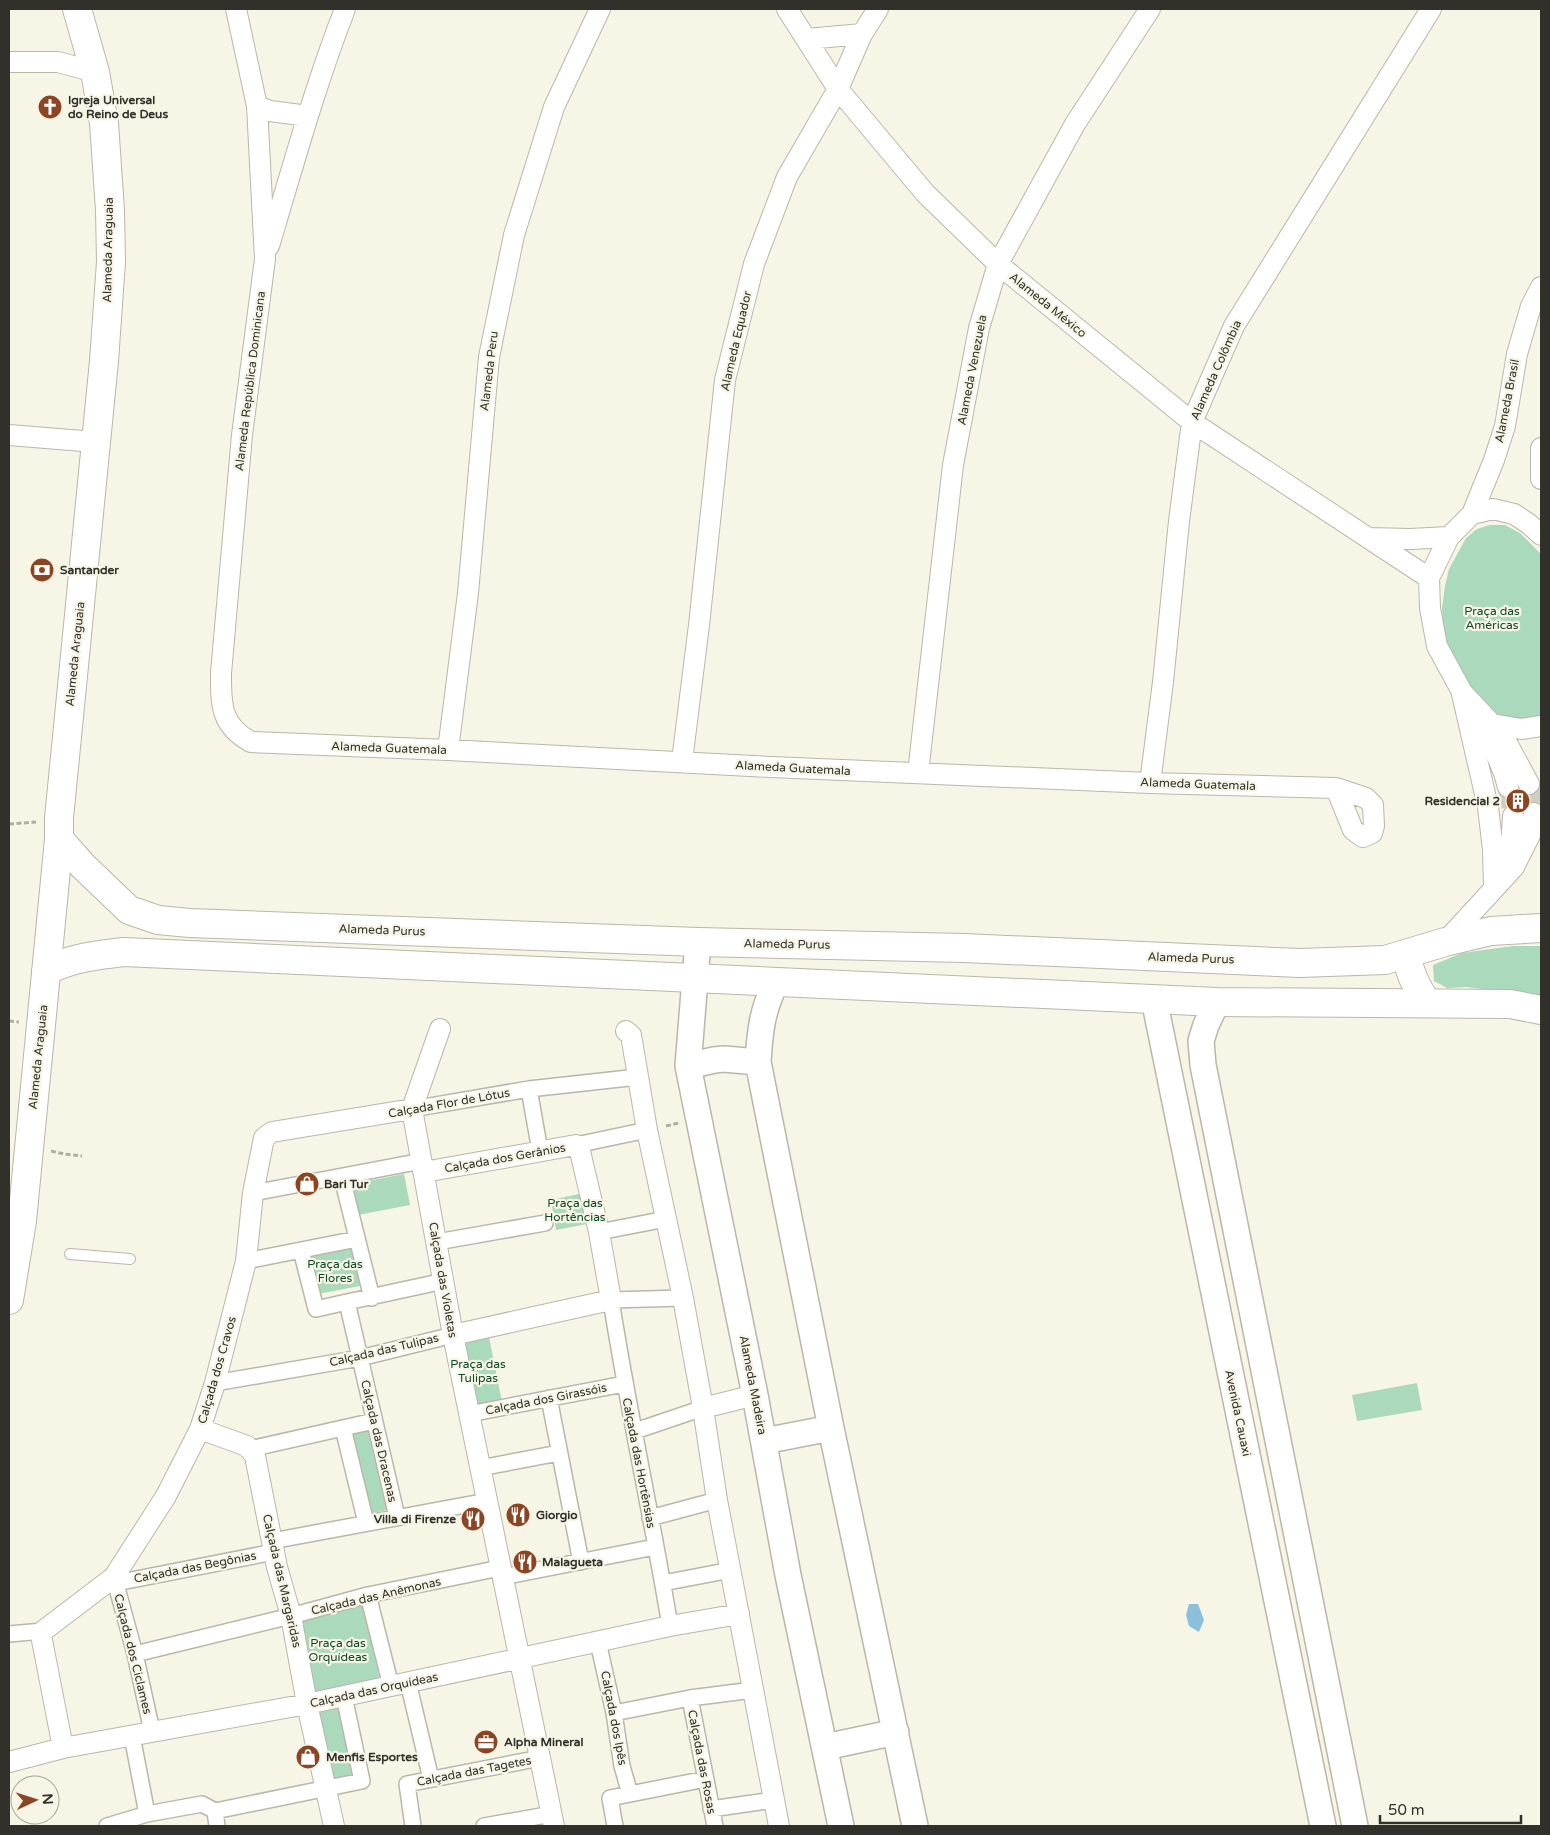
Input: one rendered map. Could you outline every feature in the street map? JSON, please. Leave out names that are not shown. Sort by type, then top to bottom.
[{"type":"main road","name":"Alameda Araguaia","points":[[9,1300],[22,1221],[104,361],[111,262],[110,210],[104,124],[95,72],[77,9]]},
{"type":"main road","name":"Alameda Purus","points":[[59,839],[82,866],[129,910],[158,920],[190,923],[698,942],[964,948],[1300,963],[1385,960],[1491,931],[1541,928]]},
{"type":"main road","points":[[124,952],[129,910]]},
{"type":"main road","points":[[46,971],[87,956],[124,952],[1217,1002],[1510,1004],[1541,1010]]},
{"type":"main road","points":[[1406,954],[1414,984],[1427,1003]]},
{"type":"street","name":"Alameda República Dominicana","points":[[236,9],[257,106],[265,259],[242,434],[221,703],[228,721],[239,735],[251,742]]},
{"type":"street","points":[[265,259],[330,47],[346,9]]},
{"type":"street","name":"Alameda Peru","points":[[448,750],[468,593],[488,357],[514,235],[554,107],[600,9]]},
{"type":"street","name":"Alameda México","points":[[787,9],[807,39],[925,193],[998,264],[1192,422],[1429,578]]},
{"type":"street","name":"Alameda Equador","points":[[682,761],[726,380],[754,264],[787,177],[838,77],[878,9]]},
{"type":"street","name":"Alameda Venezuela","points":[[918,773],[953,465],[979,328],[998,264],[1075,124],[1150,9]]},
{"type":"street","name":"Alameda Colômbia","points":[[1150,783],[1192,422],[1234,326],[1431,9]]},
{"type":"street","points":[[807,39],[862,34]]},
{"type":"street","points":[[9,62],[58,62],[95,72]]},
{"type":"street","points":[[257,106],[270,111],[308,116]]},
{"type":"street","name":"Alameda Brasil","points":[[1472,514],[1494,460],[1505,426],[1517,354],[1532,306],[1541,287]]},
{"type":"street","points":[[9,435],[96,442]]},
{"type":"street","points":[[1541,448],[1541,479]]},
{"type":"street","points":[[1529,784],[1507,744],[1492,724],[1462,692],[1437,646],[1430,608],[1429,578],[1449,536],[1472,514],[1493,509],[1514,514],[1541,535]]},
{"type":"street","points":[[1368,538],[1410,539],[1449,536]]},
{"type":"street","points":[[1462,692],[1488,807],[1493,850],[1494,886]]},
{"type":"street","points":[[1477,709],[1508,787]]},
{"type":"street","points":[[1492,724],[1521,729],[1541,726]]},
{"type":"street","name":"Alameda Guatemala","points":[[251,742],[682,761],[771,767],[1150,783],[1336,788]]},
{"type":"street","points":[[1446,942],[1494,886],[1514,866],[1535,833],[1534,813]]},
{"type":"street","points":[[1509,872],[1513,816]]},
{"type":"street","name":"Alameda Madeira","points":[[698,942],[688,1066],[756,1395],[788,1575],[841,1826]]},
{"type":"street","points":[[776,982],[766,1004],[761,1024],[758,1062],[831,1428],[915,1826]]},
{"type":"street","name":"Avenida Cauaxi","points":[[1154,999],[1323,1826]]},
{"type":"street","points":[[1217,1002],[1201,1041],[1203,1065],[1355,1826]]},
{"type":"street","points":[[412,1109],[440,1029]]},
{"type":"street","points":[[626,1031],[631,1035],[647,1130],[683,1298],[703,1408],[716,1500],[740,1614],[779,1826]]},
{"type":"street","points":[[688,1066],[724,1059],[758,1062]]},
{"type":"street","name":"Calçada Flor de Lótus","points":[[264,1138],[272,1132],[529,1089],[638,1077]]},
{"type":"street","points":[[1173,1086],[1183,1079],[1189,1078],[1206,1082]]},
{"type":"street","points":[[529,1089],[540,1151]]},
{"type":"street","name":"Calçada das Violetas","points":[[412,1109],[468,1414],[553,1820]]},
{"type":"street","points":[[576,1145],[647,1130]]},
{"type":"street","name":"Calçada dos Cravos","points":[[43,1631],[115,1580],[166,1496],[200,1429],[215,1383],[246,1261],[252,1194],[264,1138]]},
{"type":"street","name":"Calçada dos Gerânios","points":[[252,1194],[342,1178],[576,1145],[581,1149],[611,1300]]},
{"type":"street","points":[[342,1178],[372,1298]]},
{"type":"street","points":[[599,1232],[666,1218]]},
{"type":"street","points":[[437,1242],[545,1223]]},
{"type":"street","points":[[246,1261],[357,1239]]},
{"type":"street","points":[[301,1250],[316,1309],[444,1281]]},
{"type":"street","points":[[611,1300],[683,1298]]},
{"type":"street","name":"Calçada das Tulipas","points":[[215,1383],[360,1358],[611,1300]]},
{"type":"street","name":"Calçada das Hortênsias","points":[[611,1300],[624,1384],[635,1431],[670,1626]]},
{"type":"street","name":"Calçada das Dracenas","points":[[347,1302],[397,1517]]},
{"type":"street","points":[[1221,1330],[1235,1319],[1252,1314]]},
{"type":"street","points":[[1221,1330],[1235,1335],[1249,1336],[1257,1340]]},
{"type":"street","name":"Calçada dos Girassóis","points":[[468,1414],[624,1384]]},
{"type":"street","points":[[635,1431],[703,1408],[756,1395]]},
{"type":"street","points":[[548,1398],[581,1562]]},
{"type":"street","points":[[200,1429],[250,1449],[374,1421]]},
{"type":"street","points":[[342,1428],[366,1523]]},
{"type":"street","points":[[764,1441],[831,1428]]},
{"type":"street","name":"Calçada das Margaridas","points":[[250,1449],[256,1459],[274,1547],[292,1616],[307,1704],[334,1826]]},
{"type":"street","points":[[480,1468],[559,1453]]},
{"type":"street","points":[[650,1518],[716,1500]]},
{"type":"street","name":"Calçada das Begônias","points":[[115,1580],[274,1547],[366,1523],[486,1501]]},
{"type":"street","name":"Calçada das Anêmonas","points":[[135,1654],[292,1616],[368,1595],[581,1562],[655,1547]]},
{"type":"street","points":[[662,1583],[731,1570]]},
{"type":"street","name":"Calçada dos Ciclames","points":[[115,1580],[135,1654],[152,1731]]},
{"type":"street","points":[[368,1595],[431,1779]]},
{"type":"street","name":"Calçada das Orquídeas","points":[[9,1762],[63,1748],[307,1704],[670,1626],[740,1614]]},
{"type":"street","points":[[9,1634],[43,1631],[42,1639],[63,1748]]},
{"type":"street","name":"Calçada dos Ipês","points":[[598,1642],[614,1712],[622,1766],[630,1794]]},
{"type":"street","points":[[1295,1689],[1316,1689],[1327,1683]]},
{"type":"street","points":[[614,1712],[690,1698],[753,1690]]},
{"type":"street","points":[[107,1826],[147,1814],[202,1804],[215,1810],[362,1781],[344,1696]]},
{"type":"street","name":"Calçada das Rosas","points":[[690,1698],[715,1826]]},
{"type":"street","points":[[824,1747],[896,1732]]},
{"type":"street","points":[[132,1736],[147,1814]]},
{"type":"street","name":"Calçada das Tagetes","points":[[413,1826],[407,1784],[540,1758]]},
{"type":"street","points":[[615,1826],[610,1798],[706,1779]]},
{"type":"street","points":[[711,1809],[774,1800]]},
{"type":"street","points":[[215,1810],[217,1826]]},
{"type":"street","points":[[484,1826],[553,1820]]},
{"type":"lane","points":[[70,1254],[130,1259]]},
{"type":"path","points":[[647,1130],[699,1118]]},
{"type":"path","points":[[49,1150],[82,1156]]},
{"type":"green space","name":"Praça das Américas","points":[[1490,525],[1505,525],[1520,533],[1541,554],[1541,717],[1511,722],[1495,714],[1468,687],[1444,638],[1442,608],[1449,569],[1466,538],[1477,529]]},
{"type":"green space","points":[[1513,946],[1541,946],[1541,996],[1466,987],[1447,988],[1434,981],[1433,965],[1462,953]]},
{"type":"green space","points":[[404,1174],[410,1205],[358,1215],[352,1184]]},
{"type":"green space","name":"Praça das Hortências","points":[[588,1192],[592,1223],[556,1230],[551,1200]]},
{"type":"green space","name":"Praça das Flores","points":[[352,1247],[360,1286],[318,1294],[311,1255]]},
{"type":"green space","name":"Praça das Tulipas","points":[[487,1327],[503,1407],[469,1414],[453,1335]]},
{"type":"green space","points":[[1417,1383],[1422,1410],[1357,1421],[1352,1395]]},
{"type":"green space","points":[[371,1428],[390,1509],[371,1514],[348,1434]]},
{"type":"green space","name":"Praça das Orquídeas","points":[[363,1605],[380,1680],[312,1696],[295,1621]]},
{"type":"green space","points":[[344,1706],[357,1777],[328,1782],[314,1709]]},
{"type":"water","points":[[1189,1604],[1198,1604],[1204,1620],[1199,1632],[1189,1626],[1186,1615]]},
{"type":"tunnel","points":[[1529,784],[1534,813]]},
{"type":"tunnel","points":[[1508,787],[1513,816]]},
{"type":"place","name":"Igreja Universal do Reino de Deus","points":[[50,107]]},
{"type":"place","name":"Santander","points":[[42,570]]},
{"type":"place","name":"Residencial 2","points":[[1518,801]]},
{"type":"place","name":"Bari Tur","points":[[307,1184]]},
{"type":"place","name":"Giorgio","points":[[518,1515]]},
{"type":"place","name":"Villa di Firenze","points":[[473,1519]]},
{"type":"place","name":"Malagueta","points":[[525,1562]]},
{"type":"place","name":"Alpha Mineral","points":[[486,1742]]},
{"type":"place","name":"Menfis Esportes","points":[[308,1757]]}]
